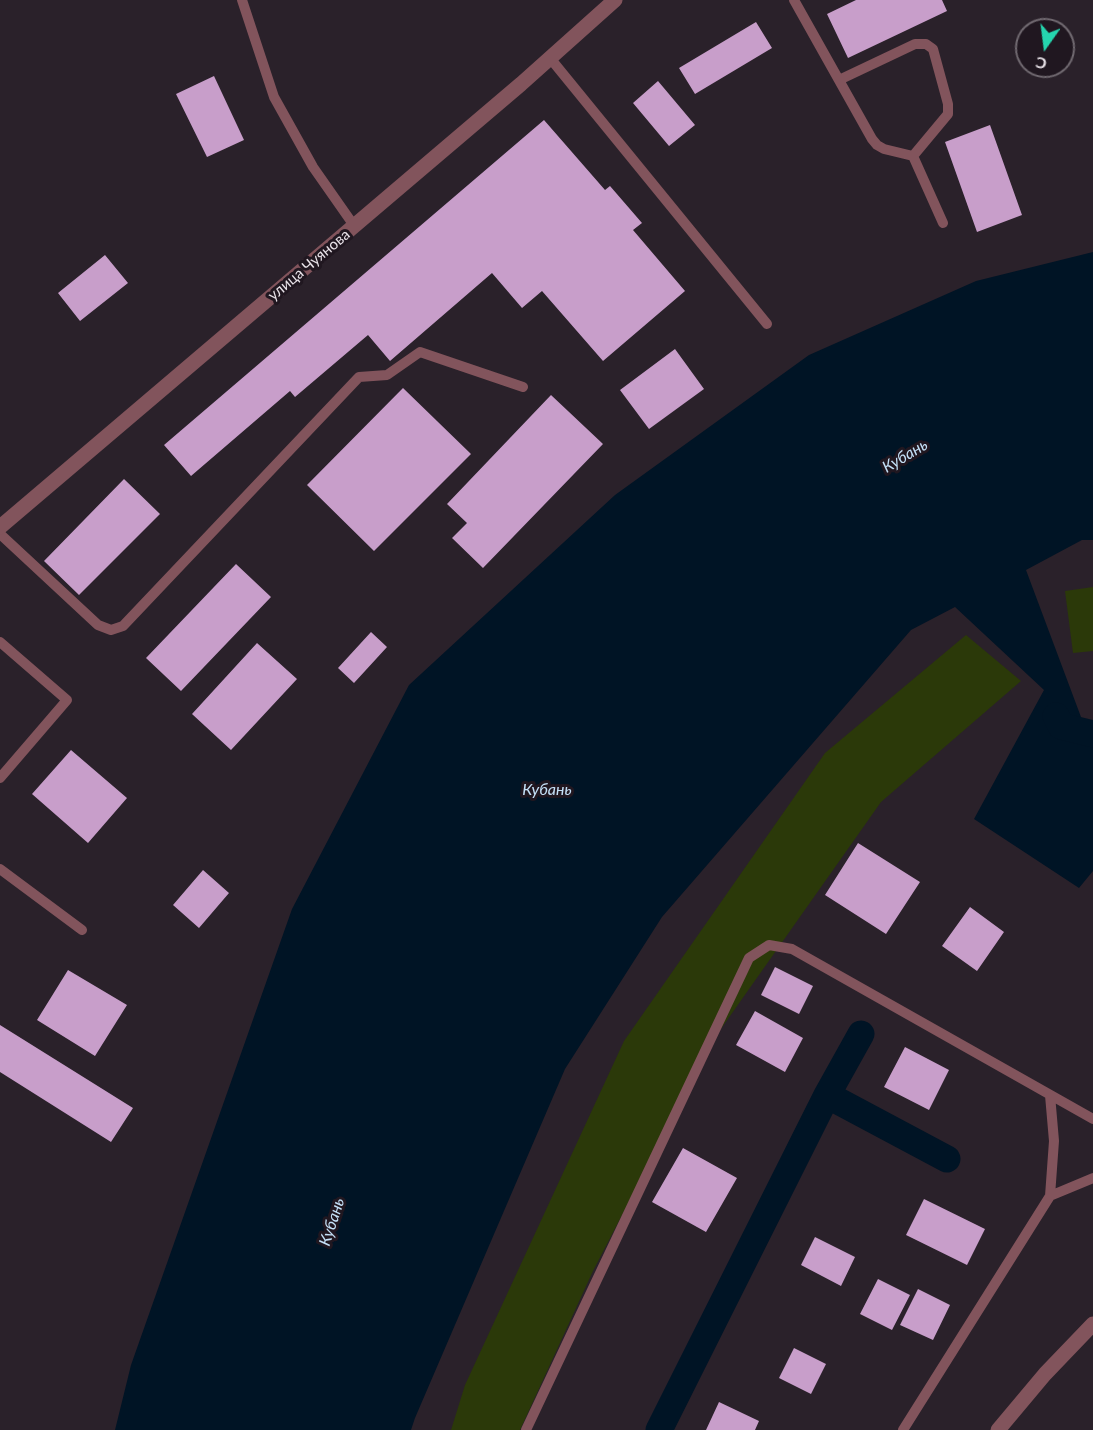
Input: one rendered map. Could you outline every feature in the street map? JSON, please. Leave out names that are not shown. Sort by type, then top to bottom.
[{"type":"street","name":"улица Чуянова","points":[[0,527],[355,226],[615,0]]},
{"type":"street","points":[[998,1430],[1045,1374],[1093,1324]]},
{"type":"lane","points":[[242,0],[274,98],[313,167],[355,226]]},
{"type":"lane","points":[[794,0],[877,145],[913,156],[943,223]]},
{"type":"lane","points":[[838,80],[915,44],[926,44],[933,49],[948,104],[948,114],[913,156]]},
{"type":"lane","points":[[550,58],[767,324]]},
{"type":"lane","points":[[0,534],[98,625],[111,630],[123,626],[359,377],[387,375],[420,352],[523,387]]},
{"type":"lane","points":[[0,642],[67,699],[0,778]]},
{"type":"lane","points":[[0,869],[82,930]]},
{"type":"lane","points":[[526,1430],[748,958],[769,945],[792,950],[1093,1119]]},
{"type":"lane","points":[[903,1430],[1050,1196],[1054,1141],[1050,1095]]},
{"type":"lane","points":[[1050,1196],[1093,1178]]},
{"type":"green space","points":[[1093,587],[1093,651],[1073,653],[1065,591]]},
{"type":"green space","points":[[966,635],[1021,681],[881,802],[711,1043],[593,1271],[520,1430],[451,1430],[465,1385],[624,1041],[825,753]]},
{"type":"water","name":"Кубань","points":[[1093,252],[1093,540],[1082,540],[1026,570],[1085,732],[1093,734],[1093,871],[1079,888],[974,819],[1044,690],[955,607],[911,630],[662,917],[565,1069],[411,1430],[115,1430],[131,1365],[292,909],[409,685],[615,495],[809,355],[976,281]]},
{"type":"building","points":[[856,0],[942,0],[947,11],[848,58],[827,14]]},
{"type":"building","points":[[756,22],[772,48],[695,94],[679,68]]},
{"type":"building","points":[[214,76],[244,140],[207,157],[176,94]]},
{"type":"building","points":[[658,81],[695,125],[669,146],[633,103]]},
{"type":"building","points":[[544,120],[605,190],[610,186],[642,223],[633,230],[685,291],[603,361],[542,291],[522,308],[492,273],[390,361],[368,335],[295,397],[290,391],[191,476],[164,445]]},
{"type":"building","points":[[990,125],[1022,215],[977,232],[945,142]]},
{"type":"building","points":[[105,255],[128,283],[80,321],[58,293]]},
{"type":"building","points":[[675,349],[704,389],[649,429],[620,390]]},
{"type":"building","points":[[403,388],[471,454],[374,551],[307,485]]},
{"type":"building","points":[[551,395],[603,444],[483,568],[452,538],[467,523],[447,504]]},
{"type":"building","points":[[124,479],[160,514],[79,595],[44,561]]},
{"type":"building","points":[[236,564],[271,597],[181,691],[146,658]]},
{"type":"building","points":[[371,632],[387,647],[354,683],[338,668]]},
{"type":"building","points":[[257,643],[297,679],[231,750],[192,714]]},
{"type":"building","points":[[71,750],[127,798],[88,843],[32,794]]},
{"type":"building","points":[[858,843],[920,882],[886,934],[825,895]]},
{"type":"building","points":[[203,870],[229,893],[199,928],[173,905]]},
{"type":"building","points":[[970,907],[1004,932],[977,971],[942,946]]},
{"type":"building","points":[[775,967],[813,986],[799,1014],[761,995]]},
{"type":"building","points":[[68,970],[127,1005],[95,1056],[37,1020]]},
{"type":"building","points":[[755,1011],[803,1038],[785,1072],[736,1045]]},
{"type":"building","points":[[0,1025],[133,1108],[111,1142],[0,1072]]},
{"type":"building","points":[[905,1047],[949,1070],[929,1110],[884,1087]]},
{"type":"building","points":[[683,1148],[737,1178],[706,1232],[652,1202]]},
{"type":"building","points":[[924,1199],[985,1229],[967,1265],[906,1235]]},
{"type":"building","points":[[815,1237],[855,1257],[841,1286],[801,1265]]},
{"type":"building","points":[[878,1279],[910,1295],[892,1330],[860,1314]]},
{"type":"building","points":[[918,1289],[950,1305],[933,1340],[900,1325]]},
{"type":"building","points":[[794,1348],[826,1364],[811,1394],[779,1378]]},
{"type":"building","points":[[719,1402],[759,1421],[755,1430],[706,1430]]},
{"type":"waterway","points":[[1056,716],[1061,726],[1093,734]]},
{"type":"waterway","points":[[659,1430],[827,1095],[861,1034]]},
{"type":"waterway","points":[[827,1095],[947,1159]]}]
